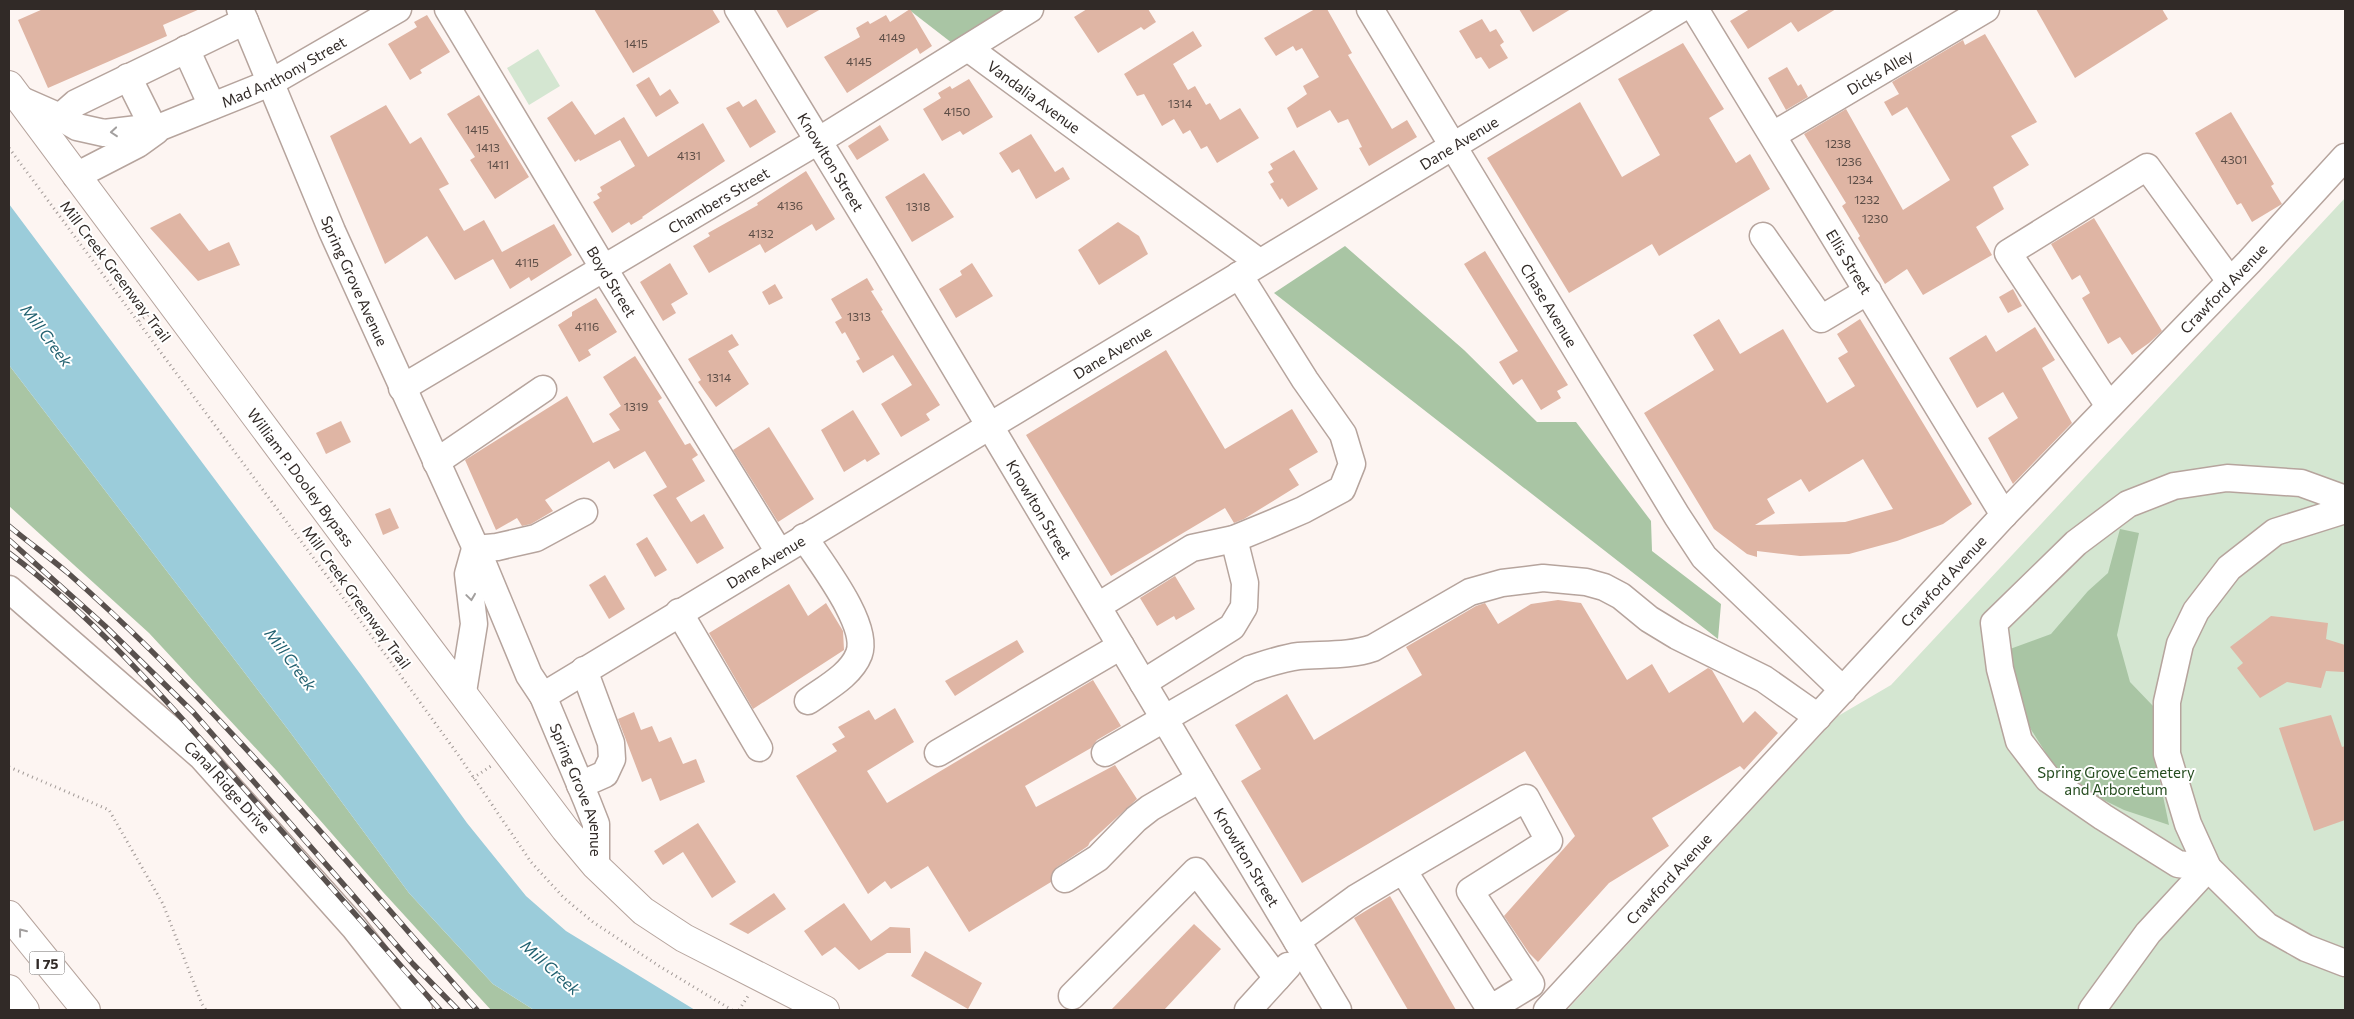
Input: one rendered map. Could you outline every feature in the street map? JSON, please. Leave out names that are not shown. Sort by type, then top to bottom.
[{"type":"main road","name":"William P. Dooley Bypass","points":[[14,92],[463,692],[596,866]]},
{"type":"main road","name":"Spring Grove Avenue","points":[[596,866],[643,910],[677,934],[825,1010]]},
{"type":"main road","name":"I 75","points":[[9,915],[86,1010]]},
{"type":"main road","points":[[9,989],[25,1010]]},
{"type":"street","name":"Mad Anthony Street","points":[[14,92],[77,127],[104,133],[158,126],[270,83],[398,9]]},
{"type":"street","name":"Boyd Street","points":[[448,9],[604,269],[779,552]]},
{"type":"street","name":"Knowlton Street","points":[[738,9],[1098,606],[1338,1010]]},
{"type":"street","name":"Chambers Street","points":[[402,388],[818,141],[1030,9]]},
{"type":"street","name":"Chase Avenue","points":[[1370,9],[1677,516],[1704,557],[1842,690]]},
{"type":"street","name":"Dane Avenue","points":[[543,696],[679,612],[1680,9]]},
{"type":"street","name":"Ellis Street","points":[[1695,9],[1774,135],[2004,515]]},
{"type":"street","name":"Dicks Alley","points":[[1774,135],[1986,9]]},
{"type":"street","name":"Spring Grove Avenue","points":[[242,15],[332,231],[475,549],[529,675],[543,696],[596,824],[596,866]]},
{"type":"street","points":[[60,117],[76,103],[186,48],[242,15]]},
{"type":"street","points":[[186,48],[212,106]]},
{"type":"street","name":"Vandalia Avenue","points":[[968,48],[1102,148],[1249,268]]},
{"type":"street","points":[[128,77],[158,126]]},
{"type":"street","name":"Mad Anthony Street","points":[[76,176],[138,144],[158,126]]},
{"type":"street","name":"Crawford Avenue","points":[[1547,1010],[2004,515],[2230,281],[2345,157]]},
{"type":"street","points":[[2110,406],[2008,254],[2147,167],[2230,281]]},
{"type":"street","points":[[1763,236],[1820,319],[1868,291]]},
{"type":"street","points":[[1098,606],[1192,548],[1234,538],[1303,510],[1342,489],[1352,464],[1344,434],[1305,380],[1249,268]]},
{"type":"street","points":[[436,462],[543,389]]},
{"type":"street","points":[[2208,868],[2178,864],[2103,818],[2048,779],[2019,741],[2000,669],[1994,623],[2076,543],[2128,504],[2174,486],[2227,478],[2301,483],[2345,499]]},
{"type":"street","points":[[2345,510],[2276,532],[2229,568],[2196,611],[2180,644],[2167,702],[2167,754],[2188,824],[2208,868],[2267,926],[2306,948],[2345,963]]},
{"type":"street","points":[[463,692],[474,624],[468,574],[475,549],[498,547],[536,538],[584,512]]},
{"type":"street","points":[[804,537],[843,598],[858,626],[860,653],[846,673],[808,700]]},
{"type":"street","points":[[1143,683],[1232,627],[1244,607],[1245,582],[1234,538]]},
{"type":"street","points":[[1105,753],[1250,669],[1273,661],[1298,656],[1341,652],[1359,653],[1373,648],[1470,592],[1502,582],[1543,578],[1586,582],[1604,587],[1621,596],[1649,619],[1677,636],[1764,680],[1818,717]]},
{"type":"street","name":"Canal Ridge Drive","points":[[9,589],[202,757],[354,927],[419,1010]]},
{"type":"street","points":[[679,612],[759,748]]},
{"type":"street","points":[[938,753],[1121,646]]},
{"type":"street","points":[[580,785],[605,774],[612,759],[611,743],[584,670]]},
{"type":"street","points":[[1065,879],[1098,858],[1136,819],[1150,808],[1200,779]]},
{"type":"street","points":[[1248,1010],[1277,978],[1300,946],[1356,898],[1403,870],[1526,798],[1549,841],[1470,891],[1531,984],[1490,1009],[1403,870]]},
{"type":"street","points":[[2092,1010],[2148,933],[2208,868]]},
{"type":"street","points":[[1072,996],[1196,871],[1277,978]]},
{"type":"path","name":"Mill Creek Greenway Trail","points":[[9,148],[426,710],[530,862],[564,898],[593,922],[659,966],[732,1010]]},
{"type":"path","points":[[9,767],[109,810],[163,904],[206,1010]]},
{"type":"green space","points":[[908,9],[1004,9],[952,43]]},
{"type":"green space","points":[[538,49],[560,86],[529,105],[507,68]]},
{"type":"green space","name":"Spring Grove Cemetery and Arboretum","points":[[2345,198],[2345,1010],[1567,1010],[1838,716],[1891,685]]},
{"type":"green space","points":[[1345,246],[1464,350],[1537,422],[1576,422],[1651,521],[1652,551],[1721,604],[1718,639],[1274,293]]},
{"type":"green space","points":[[9,365],[290,732],[409,893],[493,984],[534,1010],[491,1010],[383,892],[276,770],[149,633],[9,506]]},
{"type":"green space","points":[[2120,529],[2139,533],[2117,635],[2130,682],[2154,707],[2158,772],[2169,825],[2124,810],[2063,780],[2020,712],[2010,649],[2051,634],[2088,591],[2108,573]]},
{"type":"water","name":"Mill Creek","points":[[9,204],[361,675],[467,823],[526,896],[566,931],[695,1010],[534,1010],[493,984],[409,893],[290,732],[9,365]]},
{"type":"building","points":[[43,9],[200,9],[163,25],[167,36],[48,88],[18,20]]},
{"type":"building","points":[[594,9],[712,9],[720,22],[633,73]]},
{"type":"building","points":[[776,9],[821,9],[787,28]]},
{"type":"building","points":[[910,9],[932,46],[920,54],[917,48],[847,93],[824,57],[860,37],[856,28],[868,21],[870,24],[886,15],[890,22]]},
{"type":"building","points":[[1087,9],[1148,9],[1156,22],[1144,30],[1141,27],[1098,53],[1074,17]]},
{"type":"building","points":[[1315,9],[1327,9],[1352,53],[1348,55],[1392,129],[1407,120],[1417,137],[1369,166],[1359,148],[1362,147],[1348,119],[1338,123],[1330,110],[1297,128],[1287,108],[1307,94],[1303,86],[1319,77],[1302,48],[1296,51],[1293,46],[1276,56],[1264,38]]},
{"type":"building","points":[[1519,9],[1571,9],[1533,32]]},
{"type":"building","points":[[1750,9],[1836,9],[1798,32],[1791,22],[1748,49],[1730,21]]},
{"type":"building","points":[[2036,9],[2162,9],[2168,19],[2075,78]]},
{"type":"building","points":[[427,15],[450,52],[420,70],[422,73],[410,80],[388,44],[417,27],[414,22]]},
{"type":"building","points":[[1482,19],[1490,32],[1496,29],[1504,42],[1500,45],[1508,58],[1489,69],[1481,57],[1476,59],[1459,31]]},
{"type":"building","points":[[1193,31],[1202,46],[1173,64],[1188,90],[1195,86],[1206,105],[1210,103],[1220,120],[1240,108],[1259,138],[1217,163],[1207,146],[1201,149],[1190,130],[1183,134],[1174,119],[1162,126],[1144,94],[1137,96],[1124,74]]},
{"type":"building","points":[[1985,34],[2037,122],[2011,136],[2029,165],[1993,187],[2004,209],[1976,227],[1992,255],[1923,295],[1907,269],[1885,284],[1842,206],[1846,203],[1804,134],[1846,109],[1903,210],[1950,180],[1907,107],[1892,116],[1884,102],[1899,94],[1892,82],[1963,40],[1965,45]]},
{"type":"building","points":[[1683,43],[1724,109],[1709,118],[1736,163],[1750,154],[1770,189],[1659,256],[1652,244],[1569,293],[1487,158],[1580,102],[1622,177],[1660,155],[1618,79]]},
{"type":"building","points":[[1787,67],[1798,86],[1801,84],[1808,97],[1786,110],[1768,78]]},
{"type":"building","points":[[649,77],[660,96],[670,89],[679,103],[656,117],[636,85]]},
{"type":"building","points":[[969,79],[993,117],[963,135],[960,131],[942,141],[923,109],[941,98],[938,93],[950,86],[952,89]]},
{"type":"building","points":[[479,95],[529,177],[495,199],[470,160],[475,157],[447,114]]},
{"type":"building","points":[[756,99],[776,132],[750,148],[726,108],[739,101],[743,107]]},
{"type":"building","points":[[572,101],[595,135],[624,117],[648,157],[703,123],[725,161],[643,218],[631,225],[629,222],[612,233],[593,202],[600,198],[597,194],[602,191],[600,187],[635,166],[620,140],[575,162],[547,118]]},
{"type":"building","points":[[386,105],[410,144],[421,137],[449,184],[439,189],[464,231],[484,220],[502,252],[554,224],[572,255],[531,281],[529,277],[510,289],[493,259],[455,280],[427,236],[385,264],[330,136]]},
{"type":"building","points":[[2231,112],[2274,184],[2271,186],[2282,204],[2252,222],[2241,203],[2237,205],[2195,133]]},
{"type":"building","points":[[880,125],[889,140],[857,160],[848,146]]},
{"type":"building","points":[[1031,134],[1055,172],[1063,167],[1070,179],[1036,199],[1019,169],[1012,173],[999,153]]},
{"type":"building","points":[[1294,150],[1318,189],[1288,207],[1282,198],[1280,200],[1270,184],[1274,182],[1268,172],[1273,169],[1270,164]]},
{"type":"building","points":[[806,171],[835,219],[816,231],[812,224],[765,253],[760,244],[709,273],[693,246],[710,236],[708,233],[758,205],[757,203]]},
{"type":"building","points":[[924,173],[954,217],[912,242],[885,197]]},
{"type":"building","points":[[180,213],[209,251],[229,242],[240,265],[198,281],[150,228]]},
{"type":"building","points":[[2094,218],[2162,331],[2132,355],[2120,337],[2108,344],[2082,298],[2090,293],[2080,275],[2072,280],[2051,244]]},
{"type":"building","points":[[1118,222],[1139,236],[1148,254],[1099,285],[1078,250]]},
{"type":"building","points":[[1485,251],[1568,385],[1557,391],[1561,398],[1541,410],[1522,379],[1513,385],[1499,362],[1518,351],[1464,264]]},
{"type":"building","points":[[670,263],[688,294],[671,304],[676,313],[663,321],[640,282]]},
{"type":"building","points":[[972,263],[993,296],[956,318],[939,289],[962,275],[960,271]]},
{"type":"building","points":[[867,278],[874,290],[871,291],[883,310],[881,311],[940,405],[926,414],[930,420],[901,437],[881,404],[912,385],[893,355],[863,373],[856,361],[860,359],[845,332],[842,334],[835,322],[842,318],[831,299]]},
{"type":"building","points":[[775,284],[783,298],[769,305],[762,292]]},
{"type":"building","points":[[2013,289],[2022,306],[2008,313],[1999,297]]},
{"type":"building","points":[[596,298],[617,332],[588,350],[591,355],[579,362],[558,325],[572,316],[572,312]]},
{"type":"building","points":[[1719,319],[1740,354],[1783,329],[1827,403],[1855,386],[1838,358],[1848,352],[1837,334],[1860,319],[1972,504],[1943,524],[1897,541],[1849,554],[1800,556],[1757,551],[1757,557],[1747,554],[1714,529],[1644,413],[1714,370],[1693,335]],"holes":[[[1863,459],[1893,509],[1845,522],[1755,525],[1775,513],[1767,499],[1801,479],[1809,492]]]},
{"type":"building","points":[[2035,327],[2055,360],[2042,368],[2072,423],[2013,484],[1988,438],[2018,418],[2003,392],[1977,408],[1949,358],[1986,335],[1996,352]]},
{"type":"building","points":[[732,334],[739,345],[728,351],[749,384],[716,407],[698,382],[701,380],[688,359]]},
{"type":"building","points":[[1166,350],[1225,449],[1292,409],[1318,452],[1289,469],[1299,485],[1244,519],[1234,523],[1225,508],[1111,576],[1026,435]]},
{"type":"building","points":[[635,356],[662,398],[658,401],[685,445],[690,443],[698,455],[692,459],[705,481],[676,498],[691,522],[704,514],[724,548],[697,564],[653,495],[667,487],[645,451],[614,469],[609,461],[545,500],[553,511],[531,524],[522,526],[517,518],[496,530],[465,460],[567,396],[593,443],[620,430],[609,414],[621,406],[603,377]]},
{"type":"building","points":[[853,410],[880,454],[867,462],[865,459],[844,472],[821,430]]},
{"type":"building","points":[[341,421],[351,442],[326,454],[316,433]]},
{"type":"building","points":[[769,427],[814,499],[778,522],[733,450]]},
{"type":"building","points":[[390,508],[399,528],[383,535],[375,514]]},
{"type":"building","points":[[647,537],[667,570],[655,577],[636,544]]},
{"type":"building","points":[[605,575],[625,609],[609,619],[589,585]]},
{"type":"building","points":[[1175,576],[1195,609],[1176,620],[1174,616],[1157,626],[1140,598]]},
{"type":"building","points":[[789,584],[808,616],[826,603],[843,631],[844,650],[753,709],[709,633]]},
{"type":"building","points":[[1558,600],[1581,603],[1627,680],[1652,664],[1669,693],[1708,668],[1712,670],[1743,723],[1755,711],[1778,733],[1744,770],[1740,766],[1652,818],[1669,846],[1609,883],[1538,962],[1529,953],[1504,916],[1575,836],[1525,751],[1302,883],[1241,781],[1261,769],[1235,725],[1287,694],[1314,740],[1422,675],[1406,647],[1476,606],[1485,603],[1498,624],[1531,604]]},
{"type":"building","points":[[2271,616],[2328,623],[2326,639],[2345,645],[2344,672],[2326,671],[2321,688],[2287,682],[2260,698],[2237,668],[2243,663],[2230,647]]},
{"type":"building","points":[[1017,640],[1024,652],[955,696],[945,681]]},
{"type":"building","points":[[1093,680],[1121,726],[1097,740],[1091,748],[1025,786],[1036,807],[1115,765],[1137,799],[1090,842],[1088,846],[1057,867],[1052,873],[1051,882],[969,932],[928,866],[891,889],[885,881],[868,894],[796,776],[837,751],[832,744],[845,737],[838,727],[869,710],[875,720],[895,708],[914,742],[867,771],[887,803]]},
{"type":"building","points":[[634,712],[641,730],[652,726],[659,742],[671,737],[683,764],[696,759],[705,782],[660,801],[651,778],[642,782],[618,719]]},
{"type":"building","points":[[2331,715],[2342,747],[2345,746],[2345,820],[2314,831],[2279,728]]},
{"type":"building","points":[[698,823],[736,882],[712,898],[683,852],[663,865],[654,851]]},
{"type":"building","points":[[774,893],[786,909],[748,934],[729,924]]},
{"type":"building","points":[[1390,896],[1456,1010],[1408,1010],[1354,918]]},
{"type":"building","points":[[844,903],[871,941],[890,927],[910,928],[911,953],[887,953],[859,970],[835,947],[822,956],[804,931]]},
{"type":"building","points":[[1194,924],[1221,949],[1164,1010],[1111,1010]]},
{"type":"building","points":[[925,951],[982,983],[968,1009],[911,976]]},
{"type":"railway","points":[[9,526],[68,573],[177,676],[279,785],[477,1010]]},
{"type":"railway","points":[[9,540],[105,626],[193,712],[413,964],[458,1010]]},
{"type":"railway","points":[[9,553],[70,604],[155,688],[440,1010]]}]
